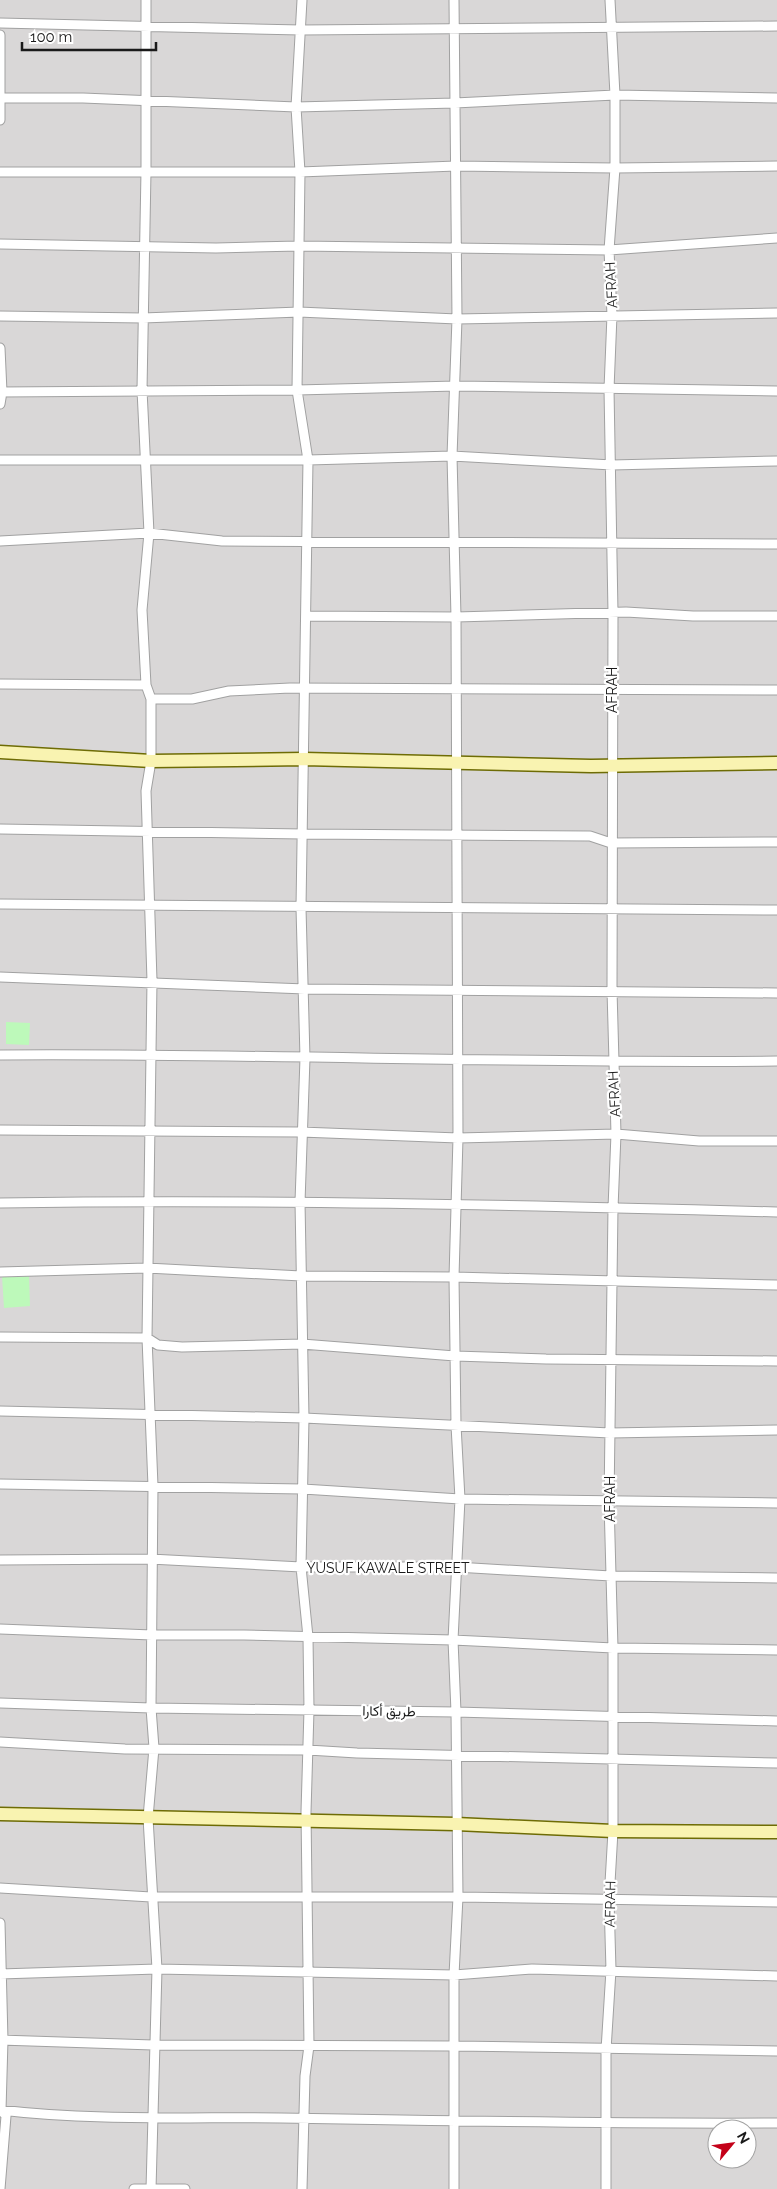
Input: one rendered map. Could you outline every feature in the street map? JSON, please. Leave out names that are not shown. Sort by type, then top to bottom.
[{"type":"street","points":[[146,0],[146,171],[143,245],[142,390],[149,533],[142,610],[146,684],[151,699],[150,761],[146,791],[149,831],[152,981],[147,1338],[148,1414],[152,1486],[150,1558],[151,1708],[154,1748],[148,1818],[151,1897],[157,1969],[151,2188]]},
{"type":"street","points":[[302,0],[296,106],[300,172],[299,312],[296,390],[308,460],[309,542],[301,908],[305,1058],[300,1202],[304,1418],[301,1567],[308,1637],[309,1710],[306,1821],[309,2046],[305,2076],[302,2189]]},
{"type":"street","points":[[454,0],[457,319],[452,456],[456,618],[458,1060],[454,1277],[456,1425],[460,1499],[453,1640],[456,1712],[458,1897],[454,1975],[454,2189]]},
{"type":"street","name":"AFRAH","points":[[606,2189],[606,2050],[611,1970],[609,1900],[613,1831],[613,1648],[609,1502],[613,1208],[616,1134],[612,990],[613,613],[612,465],[609,388],[612,315],[609,250],[615,168],[610,0]]},
{"type":"street","points":[[0,23],[301,30],[777,26]]},
{"type":"street","points":[[0,35],[0,120]]},
{"type":"street","points":[[1,98],[83,98],[146,102],[296,106],[455,104],[614,95],[777,98]]},
{"type":"street","points":[[0,172],[300,172],[456,166],[615,168],[777,166]]},
{"type":"street","points":[[0,244],[143,245],[216,248],[299,246],[609,250],[777,238]]},
{"type":"street","points":[[0,316],[143,318],[299,312],[457,319],[612,315],[777,314]]},
{"type":"street","points":[[0,348],[0,404]]},
{"type":"street","points":[[1,392],[296,390],[456,386],[777,390]]},
{"type":"street","points":[[0,460],[308,460],[452,456],[612,465],[777,461]]},
{"type":"street","points":[[0,541],[149,533],[222,542],[777,544]]},
{"type":"street","points":[[307,616],[456,618],[613,613],[777,616]]},
{"type":"street","points":[[0,684],[146,684]]},
{"type":"street","points":[[151,699],[192,698],[229,691],[306,689],[777,690]]},
{"type":"street","points":[[0,752],[150,761],[304,759],[612,765],[777,763]]},
{"type":"street","points":[[0,829],[457,836],[590,836],[611,843],[777,842]]},
{"type":"street","points":[[0,904],[301,908],[777,910]]},
{"type":"street","points":[[0,977],[152,981],[304,989],[612,990],[777,993]]},
{"type":"street","points":[[0,1055],[151,1054],[613,1063],[777,1061]]},
{"type":"street","points":[[0,1130],[302,1132],[458,1138],[616,1134],[699,1141],[777,1141]]},
{"type":"street","points":[[0,1203],[149,1200],[777,1212]]},
{"type":"street","points":[[0,1272],[147,1268],[301,1276],[454,1277],[777,1285]]},
{"type":"street","points":[[0,1337],[147,1338],[158,1345],[182,1347],[302,1344],[455,1356],[611,1360],[777,1361]]},
{"type":"street","points":[[0,1412],[304,1418],[610,1433],[777,1430]]},
{"type":"street","points":[[0,1484],[303,1489],[460,1499],[777,1503]]},
{"type":"street","points":[[0,1555],[0,1561]]},
{"type":"street","name":"YUSUF KAWALE STREET","points":[[0,1561],[150,1558],[301,1567],[456,1567],[611,1576],[777,1578]]},
{"type":"street","points":[[0,1629],[152,1635],[453,1640],[613,1648],[777,1650]]},
{"type":"street","name":"طريق أكارا","points":[[0,1703],[151,1708],[456,1712],[777,1721]]},
{"type":"street","points":[[0,1738],[0,1744],[125,1749],[308,1750],[777,1763]]},
{"type":"street","points":[[0,1814],[456,1824],[613,1831],[777,1832]]},
{"type":"street","points":[[0,1888],[151,1897],[458,1897],[777,1902]]},
{"type":"street","points":[[0,1923],[1,2110],[6,2116],[0,2189]]},
{"type":"street","points":[[0,1974],[157,1969],[454,1975],[532,1969],[777,1976]]},
{"type":"street","points":[[2,2040],[154,2046],[455,2046],[606,2050],[777,2051]]},
{"type":"street","points":[[1,2110],[32,2114],[305,2119],[607,2124],[777,2123]]},
{"type":"street","points":[[134,2189],[185,2189]]},
{"type":"shaded area","points":[[0,0],[777,0],[777,2189],[0,2189]]},
{"type":"green space","points":[[6,1022],[30,1023],[29,1045],[6,1044]]},
{"type":"green space","points":[[29,1275],[30,1306],[4,1308],[2,1276]]}]
